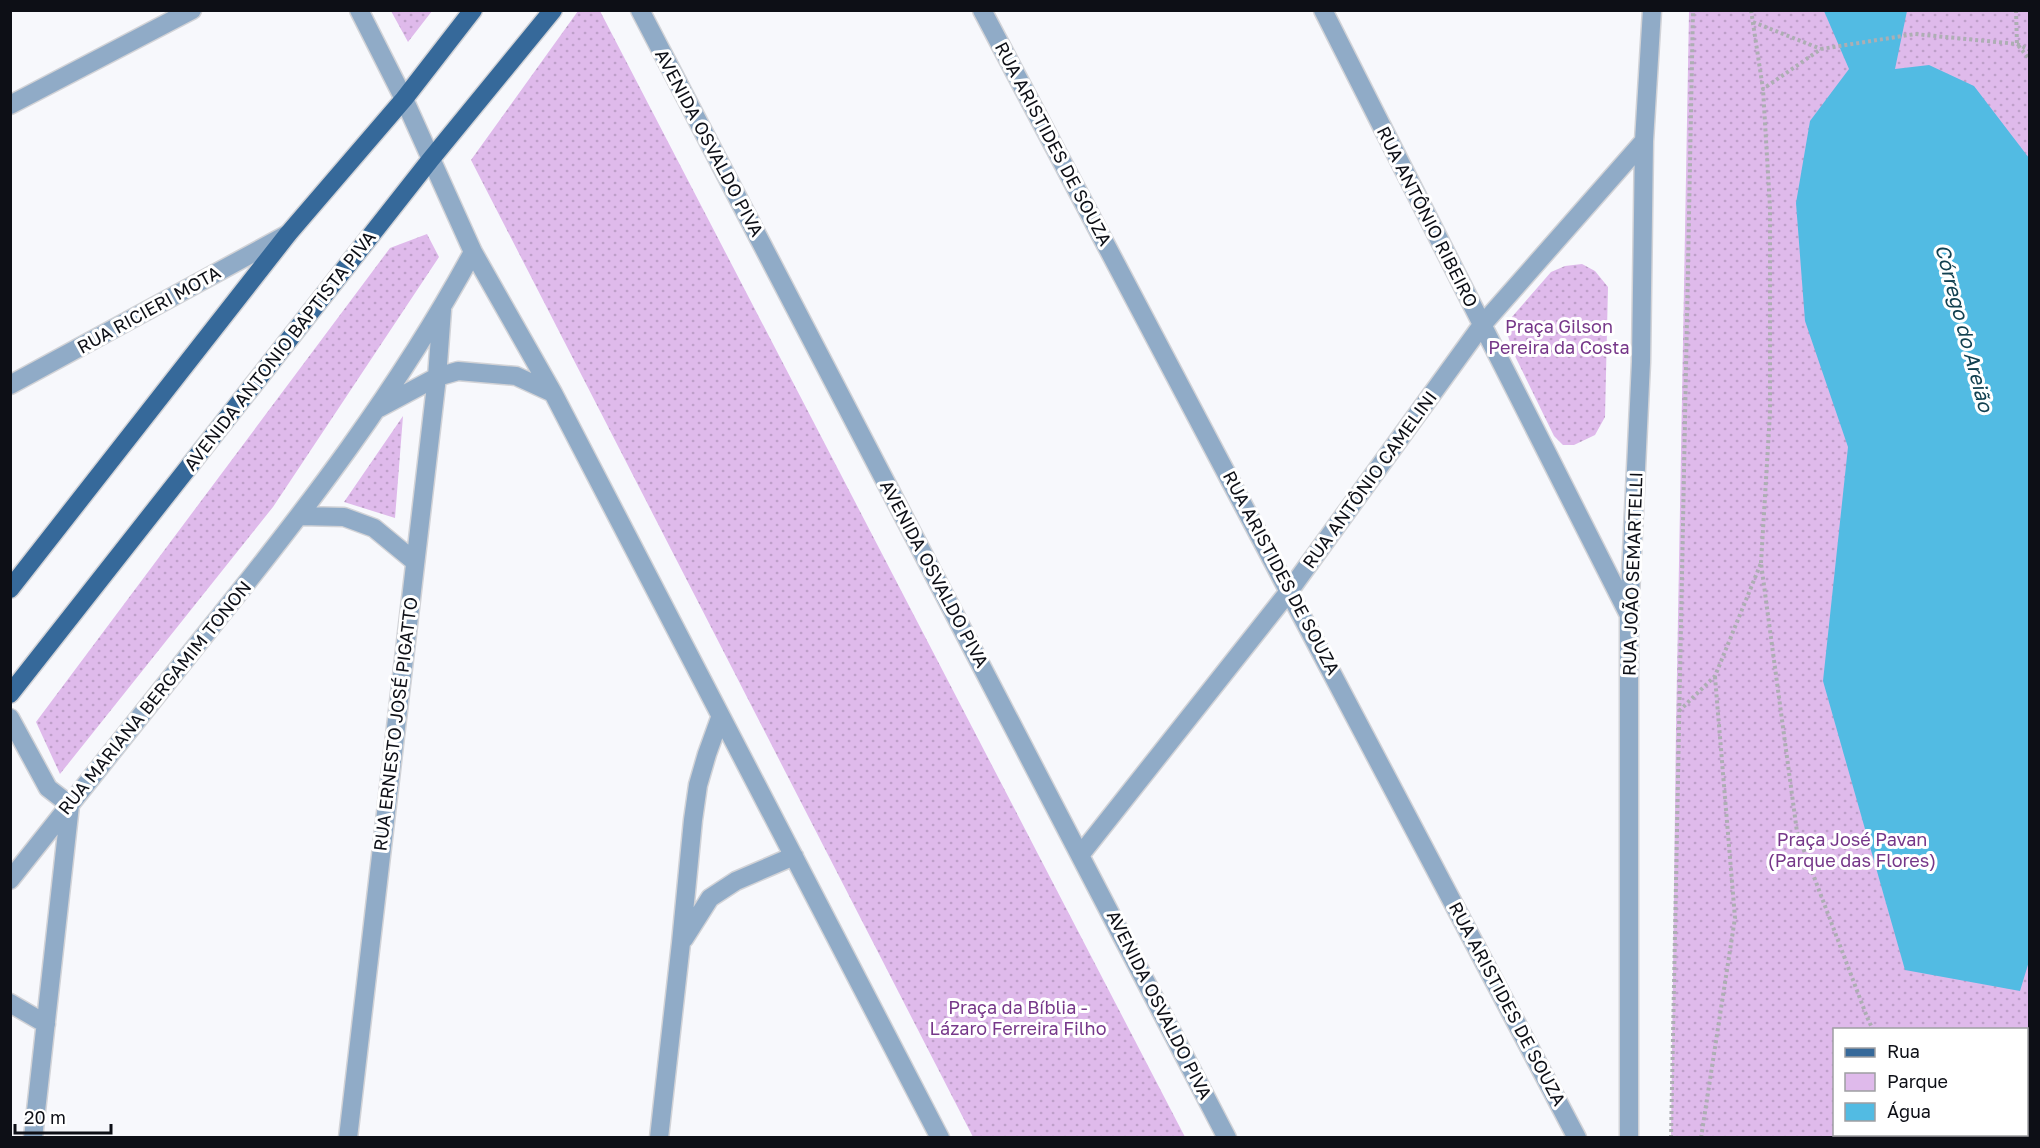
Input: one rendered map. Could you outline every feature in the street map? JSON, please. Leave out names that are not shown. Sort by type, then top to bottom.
[{"type":"main road","points":[[10,588],[288,234],[404,99],[473,10]]},
{"type":"main road","name":"AVENIDA ANTONIO BAPTISTA PIVA","points":[[10,694],[431,159],[553,10]]},
{"type":"street","points":[[10,105],[192,10]]},
{"type":"street","points":[[359,10],[404,99],[473,252],[553,393],[720,718],[940,1137]]},
{"type":"street","name":"AVENIDA OSVALDO PIVA","points":[[640,10],[1227,1137]]},
{"type":"street","name":"RUA ARISTIDES DE SOUZA","points":[[982,10],[1577,1137]]},
{"type":"street","name":"RUA ANTÔNIO RIBEIRO","points":[[1323,10],[1629,617]]},
{"type":"street","name":"RUA JOÃO SEMARTELLI","points":[[1629,1137],[1629,617],[1641,362],[1644,141],[1652,10]]},
{"type":"street","name":"RUA ANTÔNIO CAMELINI","points":[[1081,854],[1290,591],[1482,325],[1644,141]]},
{"type":"street","name":"RUA RICIERI MOTA","points":[[10,386],[288,234]]},
{"type":"street","name":"RUA MARIANA BERGAMIM TONON","points":[[10,880],[300,516],[378,409],[442,310],[473,252]]},
{"type":"street","name":"RUA ERNESTO JOSÉ PIGATTO","points":[[348,1137],[437,377],[442,310]]},
{"type":"street","name":"RUA MARIANA BERGAMIM TONON","points":[[378,409],[437,377],[458,371],[516,376],[553,393]]},
{"type":"street","points":[[300,516],[344,517],[374,528],[414,561]]},
{"type":"street","points":[[10,718],[48,788],[70,804],[33,1137]]},
{"type":"street","points":[[659,1137],[698,785],[720,718]]},
{"type":"street","points":[[681,943],[710,898],[736,881],[794,856]]},
{"type":"street","points":[[10,1003],[46,1024]]},
{"type":"path","points":[[1671,1137],[1694,10]]},
{"type":"path","points":[[1751,10],[1763,89],[1770,207],[1770,390],[1761,563],[1797,832],[1872,1028]]},
{"type":"path","points":[[2016,10],[2017,44],[2030,60]]},
{"type":"path","points":[[1753,22],[1821,49]]},
{"type":"path","points":[[1763,89],[1821,49],[1915,34],[2017,44],[2030,50]]},
{"type":"path","points":[[1680,711],[1715,676],[1761,563]]},
{"type":"path","points":[[1701,1137],[1735,918],[1715,676]]},
{"type":"green space","points":[[391,11],[432,11],[408,42]]},
{"type":"green space","name":"Praça da Bíblia - Lázaro Ferreira Filho","points":[[578,11],[600,11],[1185,1137],[973,1137],[471,160]]},
{"type":"green space","name":"Praça José Pavan (Parque das Flores)","points":[[1689,11],[2029,11],[2029,1137],[1671,1138]]},
{"type":"green space","points":[[427,234],[439,257],[273,507],[60,774],[36,722],[390,248]]},
{"type":"green space","name":"Praça Gilson Pereira da Costa","points":[[1582,264],[1595,271],[1608,287],[1605,417],[1595,435],[1574,445],[1563,445],[1554,436],[1514,354],[1508,336],[1511,318],[1551,272],[1565,266]]},
{"type":"green space","points":[[403,416],[395,518],[344,502]]},
{"type":"water","name":"Córrego do Areião","points":[[1824,11],[1907,11],[1895,69],[1929,65],[1974,86],[2029,158],[2030,958],[2020,991],[1905,970],[1823,681],[1848,447],[1805,321],[1796,203],[1810,121],[1849,69]]}]
